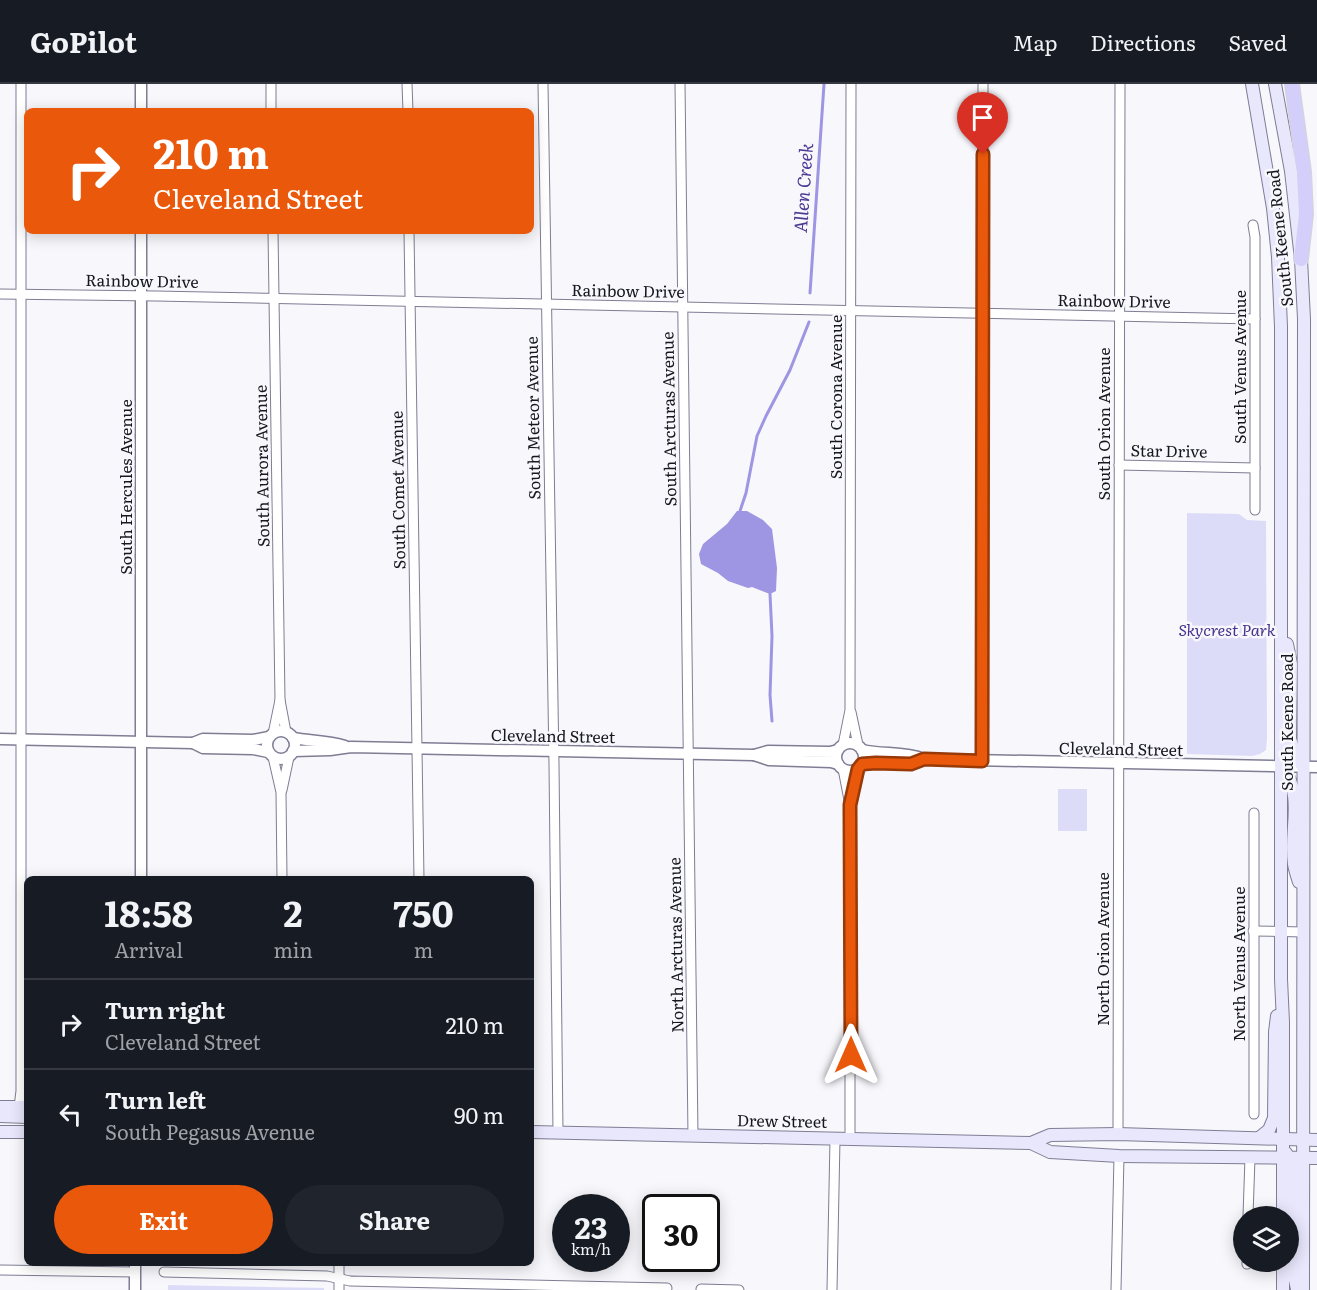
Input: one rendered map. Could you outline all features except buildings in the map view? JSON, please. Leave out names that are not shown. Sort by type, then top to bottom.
[{"type":"main road","name":"South Keene Road","points":[[1252,84],[1273,208],[1281,327],[1281,979],[1283,1022],[1297,1150],[1303,1290]]},
{"type":"main road","name":"South Keene Road","points":[[1275,84],[1291,171],[1301,259],[1304,319],[1303,1125],[1297,1150],[1283,1178],[1283,1206]]},
{"type":"main road","points":[[1292,84],[1304,172],[1306,213],[1301,259]]},
{"type":"main road","points":[[1282,619],[1291,664],[1290,739],[1303,767]]},
{"type":"main road","points":[[1282,766],[1288,775],[1294,793],[1294,863],[1304,904]]},
{"type":"main road","points":[[1259,1138],[1269,1130],[1274,1118],[1275,1032],[1281,979]]},
{"type":"main road","points":[[0,1107],[22,1112]]},
{"type":"main road","points":[[0,1116],[22,1112]]},
{"type":"main road","points":[[0,1124],[22,1112]]},
{"type":"main road","points":[[0,1132],[24,1132]]},
{"type":"main road","name":"Drew Street","points":[[534,1132],[1032,1143],[1050,1152],[1119,1156],[1250,1158],[1297,1150],[1317,1140]]},
{"type":"main road","name":"Drew Street","points":[[1032,1143],[1050,1134],[1118,1134],[1259,1138],[1297,1150]]},
{"type":"main road","points":[[1119,1156],[1156,1148],[1297,1150],[1294,1176],[1293,1271],[1297,1290]]},
{"type":"main road","points":[[1283,1272],[1283,1290]]},
{"type":"street","points":[[21,84],[22,1112]]},
{"type":"street","points":[[141,84],[141,108]]},
{"type":"street","points":[[271,84],[271,108]]},
{"type":"street","points":[[407,84],[408,108]]},
{"type":"street","name":"South Meteor Avenue","points":[[543,84],[558,1133]]},
{"type":"street","name":"South Arcturas Avenue","points":[[680,84],[689,754]]},
{"type":"street","name":"South Corona Avenue","points":[[840,748],[850,710],[851,84]]},
{"type":"street","points":[[982,761],[983,84]]},
{"type":"street","name":"South Orion Avenue","points":[[1119,764],[1120,84]]},
{"type":"street","name":"South Venus Avenue","points":[[1253,225],[1255,237],[1255,510]]},
{"type":"street","name":"South Hercules Avenue","points":[[141,234],[141,876]]},
{"type":"street","name":"South Aurora Avenue","points":[[273,234],[280,700],[290,735]]},
{"type":"street","name":"South Comet Avenue","points":[[409,234],[419,876]]},
{"type":"street","name":"Rainbow Drive","points":[[0,294],[141,295],[1255,319]]},
{"type":"street","name":"Star Drive","points":[[1119,465],[1255,468]]},
{"type":"street","name":"South Aurora Avenue","points":[[271,735],[280,700]]},
{"type":"street","name":"South Corona Avenue","points":[[850,710],[860,748]]},
{"type":"street","points":[[0,739],[193,743],[203,739],[253,740],[282,731],[290,735],[295,742],[281,792]]},
{"type":"street","points":[[271,735],[266,744],[281,792],[282,876]]},
{"type":"street","name":"Cleveland Street","points":[[290,735],[310,741],[351,747]]},
{"type":"street","points":[[193,743],[202,748],[253,749],[280,759],[291,754]]},
{"type":"street","points":[[850,805],[864,757],[860,748],[850,743],[840,748],[836,755],[850,805],[850,1139]]},
{"type":"street","name":"Cleveland Street","points":[[291,754],[351,747],[754,755],[768,751],[830,752],[840,748]]},
{"type":"street","name":"Cleveland Street","points":[[860,748],[875,753],[911,754],[924,759],[1317,767]]},
{"type":"street","name":"North Arcturas Avenue","points":[[689,754],[693,1136]]},
{"type":"street","name":"Cleveland Street","points":[[754,755],[769,760],[831,762],[840,766]]},
{"type":"street","name":"Cleveland Street","points":[[860,766],[876,763],[911,764],[924,759]]},
{"type":"street","name":"North Orion Avenue","points":[[1118,1134],[1119,764]]},
{"type":"street","points":[[840,766],[850,771],[860,766]]},
{"type":"street","name":"North Venus Avenue","points":[[1254,813],[1254,1114]]},
{"type":"street","points":[[1253,931],[1304,932]]},
{"type":"street","points":[[832,1290],[835,1139]]},
{"type":"street","points":[[1116,1290],[1119,1156]]},
{"type":"street","points":[[1248,1206],[1250,1158]]},
{"type":"street","points":[[339,1266],[339,1290]]},
{"type":"street","points":[[0,1270],[135,1268],[135,1290]]},
{"type":"street","points":[[164,1272],[327,1276],[350,1281],[667,1288]]},
{"type":"street","points":[[701,1289],[739,1290]]},
{"type":"green space","name":"Skycrest Park","points":[[1187,513],[1239,514],[1247,520],[1266,521],[1267,739],[1266,750],[1260,754],[1252,756],[1187,754]]},
{"type":"green space","points":[[1058,789],[1087,789],[1087,831],[1058,831]]},
{"type":"green space","points":[[168,1285],[324,1288],[324,1290],[168,1290]]},
{"type":"shaded area","points":[[737,511],[747,511],[763,520],[772,529],[777,568],[776,591],[770,594],[728,581],[701,564],[699,554],[703,544],[727,524]]},
{"type":"waterway","name":"Allen Creek","points":[[810,293],[824,84]]},
{"type":"waterway","name":"Allen Creek","points":[[740,511],[746,493],[757,436],[790,370],[809,322]]},
{"type":"waterway","name":"Allen Creek","points":[[770,594],[772,721]]},
{"type":"route","points":[[851,1055],[850,805],[858,769],[862,764],[911,764],[924,759],[982,761],[983,154]]}]
